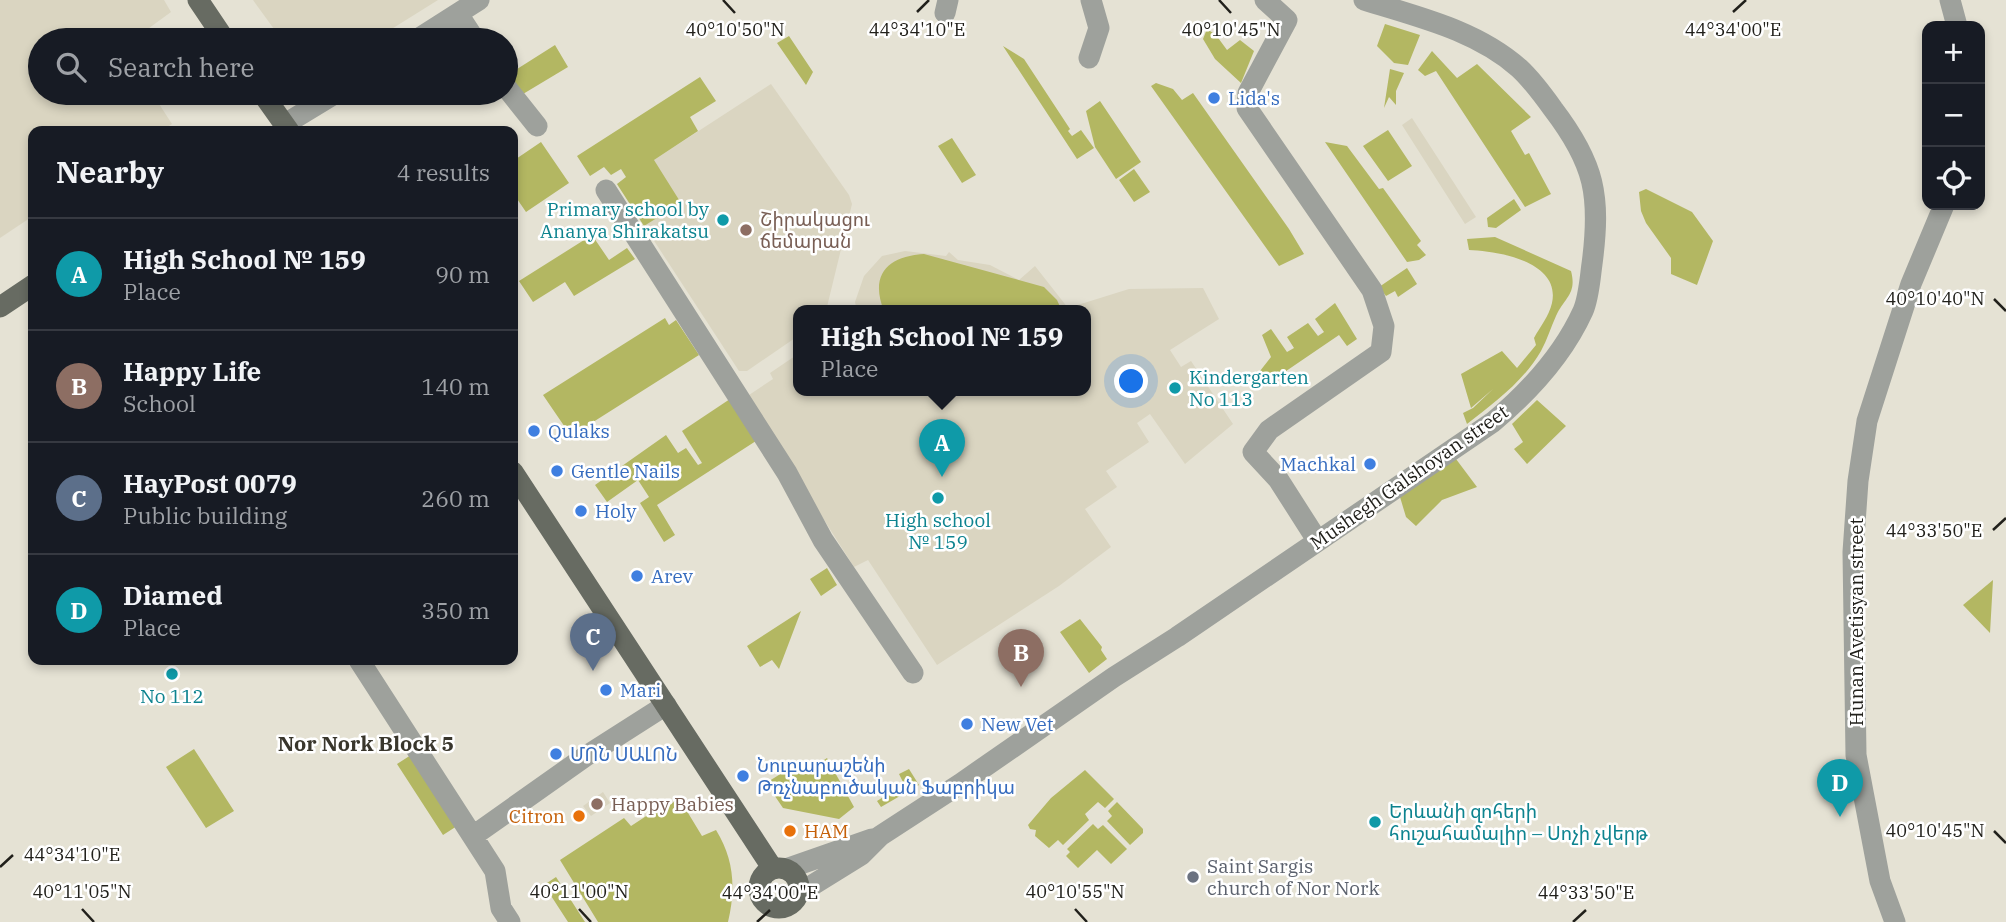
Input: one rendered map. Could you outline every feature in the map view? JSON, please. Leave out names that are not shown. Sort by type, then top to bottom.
[{"type":"main road","points":[[198,0],[217,28]]},
{"type":"main road","points":[[269,105],[280,126]]},
{"type":"main road","points":[[4,302],[28,288]]},
{"type":"main road","points":[[518,479],[666,705],[779,869],[797,881],[798,894],[791,904],[769,915],[759,887],[761,879],[779,869]]},
{"type":"street","points":[[435,28],[479,0]]},
{"type":"street","points":[[1089,58],[1099,28],[1091,0]]},
{"type":"street","points":[[1265,0],[1287,20],[1248,93],[1247,108],[1372,290],[1384,326],[1381,352],[1269,430],[1253,452],[1278,479],[1317,540]]},
{"type":"street","name":"Mushegh Galshoyan street","points":[[798,894],[861,855],[880,836],[960,785],[1114,677],[1493,422],[1530,389],[1551,365],[1584,309],[1596,233],[1595,200],[1589,167],[1561,118],[1520,68],[1490,47],[1457,30],[1364,0]]},
{"type":"street","points":[[1950,0],[1955,21]]},
{"type":"street","points":[[458,13],[467,28]]},
{"type":"street","points":[[518,102],[537,126]]},
{"type":"street","points":[[286,126],[317,105]]},
{"type":"street","points":[[606,190],[787,474],[823,540],[914,673]]},
{"type":"street","name":"Hunan Avetisyan street","points":[[1895,922],[1880,881],[1856,755],[1853,552],[1858,481],[1867,421],[1910,284],[1942,210]]},
{"type":"street","points":[[362,665],[495,871],[501,908],[510,922]]},
{"type":"street","points":[[473,836],[586,756],[666,705]]},
{"type":"street","name":"Mushegh Galshoyan street","points":[[779,869],[880,836]]},
{"type":"shaded area","points":[[0,0],[164,0],[171,12],[149,28],[28,28],[28,105],[160,105],[172,124],[28,126],[28,219],[0,238]]},
{"type":"shaded area","points":[[253,0],[438,0],[393,28],[273,28]]},
{"type":"shaded area","name":"Շիրակացու ճեմարան","points":[[771,84],[849,195],[852,204],[827,305],[793,305],[793,339],[747,371],[739,371],[617,184]]},
{"type":"shaded area","points":[[1412,118],[1476,217],[1465,224],[1402,125]]},
{"type":"shaded area","points":[[905,251],[946,256],[949,252],[958,260],[990,265],[1019,280],[1035,266],[1066,305],[856,305],[864,276],[882,256]]},
{"type":"shaded area","points":[[1203,288],[1219,319],[1170,350],[1181,367],[1191,361],[1233,424],[1185,464],[1150,414],[1137,423],[1149,442],[1106,471],[1117,487],[1085,509],[1111,547],[1059,586],[937,665],[868,560],[854,567],[746,397],[773,379],[770,373],[793,357],[793,396],[1091,396],[1091,305],[1078,305],[1129,289]]},
{"type":"shaded area","name":"Happy Babies","points":[[603,792],[610,803],[591,816],[583,806]]},
{"type":"green space","points":[[1385,24],[1420,35],[1408,65],[1394,63],[1377,46]]},
{"type":"green space","points":[[1207,29],[1216,35],[1227,50],[1240,40],[1254,51],[1241,83],[1215,59],[1203,39]]},
{"type":"green space","points":[[789,36],[813,72],[806,85],[777,43]]},
{"type":"green space","points":[[555,45],[568,67],[518,97],[518,68]]},
{"type":"green space","points":[[1003,46],[1024,59],[1072,136],[1081,130],[1094,148],[1077,159]]},
{"type":"green space","points":[[1432,51],[1457,78],[1477,64],[1531,117],[1511,131],[1525,155],[1529,153],[1551,194],[1525,207],[1436,71],[1425,76],[1418,70]]},
{"type":"green space","points":[[1390,69],[1404,73],[1396,91],[1396,105],[1389,97],[1384,108]]},
{"type":"green space","points":[[700,77],[716,101],[690,117],[698,131],[654,160],[681,203],[644,226],[617,184],[626,177],[621,169],[611,175],[604,167],[590,176],[577,156]]},
{"type":"green space","points":[[1156,83],[1173,89],[1182,100],[1193,93],[1304,254],[1279,266],[1151,86]]},
{"type":"green space","points":[[1100,101],[1141,162],[1116,179],[1095,147],[1086,111]]},
{"type":"green space","points":[[1388,130],[1412,166],[1388,181],[1363,146]]},
{"type":"green space","points":[[952,138],[976,175],[962,183],[938,146]]},
{"type":"green space","points":[[541,142],[569,183],[526,212],[518,200],[518,158]]},
{"type":"green space","points":[[1325,142],[1347,146],[1379,189],[1383,188],[1421,241],[1417,245],[1426,255],[1419,260],[1407,262]]},
{"type":"green space","points":[[1134,169],[1150,192],[1134,202],[1119,180]]},
{"type":"green space","points":[[1646,189],[1692,212],[1713,241],[1697,285],[1671,274],[1671,258],[1646,223],[1641,211],[1639,192]]},
{"type":"green space","points":[[1514,199],[1521,210],[1496,228],[1488,227],[1487,218]]},
{"type":"green space","points":[[592,235],[609,260],[627,248],[635,259],[574,296],[565,282],[533,302],[519,281]]},
{"type":"green space","points":[[1495,237],[1571,271],[1572,285],[1543,347],[1526,373],[1467,424],[1463,413],[1473,408],[1493,389],[1471,408],[1461,374],[1502,351],[1517,368],[1536,345],[1534,338],[1552,303],[1552,289],[1547,277],[1537,268],[1510,256],[1469,250],[1467,239]]},
{"type":"green space","points":[[924,254],[1044,287],[1059,305],[882,305],[879,287],[885,269],[892,263]]},
{"type":"green space","points":[[1407,268],[1417,284],[1398,297],[1395,291],[1386,296],[1379,287]]},
{"type":"green space","points":[[1335,303],[1357,339],[1347,346],[1339,335],[1267,384],[1260,371],[1271,357],[1262,335],[1271,329],[1287,352],[1294,348],[1287,337],[1308,323],[1318,336],[1324,332],[1315,319]]},
{"type":"green space","points":[[665,318],[669,325],[676,320],[699,355],[571,436],[543,395]]},
{"type":"green space","points":[[733,397],[759,439],[657,505],[675,535],[664,542],[640,503],[649,497],[638,480],[607,502],[595,485],[666,435],[678,453],[686,448],[698,465],[702,463],[682,431]]},
{"type":"green space","points":[[1537,400],[1566,426],[1527,464],[1514,449],[1523,442],[1512,424]]},
{"type":"green space","points":[[1456,459],[1477,487],[1442,500],[1416,526],[1406,517],[1400,497]]},
{"type":"green space","points":[[827,568],[837,585],[821,596],[810,579]]},
{"type":"green space","points":[[1993,580],[1990,633],[1963,605]]},
{"type":"green space","points":[[801,611],[779,669],[772,660],[760,667],[747,646]]},
{"type":"green space","points":[[1080,619],[1102,647],[1107,659],[1089,673],[1060,632]]},
{"type":"green space","points":[[194,749],[234,811],[206,828],[166,767]]},
{"type":"green space","points":[[411,755],[457,826],[443,835],[397,764]]},
{"type":"green space","points":[[827,758],[854,807],[839,819],[783,808],[766,783],[798,763],[805,773]]},
{"type":"green space","points":[[909,769],[919,785],[881,807],[877,801],[904,784],[899,774]]},
{"type":"green space","points":[[1085,770],[1114,799],[1105,808],[1098,802],[1085,814],[1089,820],[1063,845],[1058,840],[1049,848],[1035,836],[1036,830],[1030,829],[1028,825],[1051,798]]},
{"type":"green space","points":[[679,798],[702,836],[716,830],[727,852],[732,874],[728,922],[598,922],[560,860],[624,818],[631,826],[654,811],[659,813]]},
{"type":"green space","points":[[1117,802],[1143,829],[1143,833],[1130,845],[1107,821],[1112,816],[1108,811]]},
{"type":"green space","points":[[1093,824],[1098,829],[1103,825],[1127,849],[1111,864],[1097,850],[1078,868],[1066,856],[1070,852],[1067,849]]},
{"type":"green space","points":[[556,877],[585,922],[568,922],[544,885]]},
{"type":"place","name":"Lida's","points":[[1214,98]]},
{"type":"place","name":"Primary school by Ananya Shirakatsu","points":[[723,220]]},
{"type":"place","name":"Շիրակացու ճեմարան","points":[[746,230]]},
{"type":"place","name":"Kindergarten No 113","points":[[1175,388]]},
{"type":"place","name":"Qulaks","points":[[534,431]]},
{"type":"place","name":"Machkal","points":[[1370,464]]},
{"type":"place","name":"Gentle Nails","points":[[557,471]]},
{"type":"place","name":"High School № 159","points":[[942,477]]},
{"type":"place","name":"High school № 159","points":[[938,498]]},
{"type":"place","name":"Holy","points":[[581,511]]},
{"type":"place","name":"Arev","points":[[637,576]]},
{"type":"place","name":"HayPost 0079","points":[[593,671]]},
{"type":"place","name":"No 112","points":[[172,674]]},
{"type":"place","name":"Happy Life","points":[[1021,687]]},
{"type":"place","name":"Mari","points":[[606,690]]},
{"type":"place","name":"New Vet","points":[[967,724]]},
{"type":"place","name":"ՄՈՆ ՍԱԼՈՆ","points":[[556,754]]},
{"type":"place","name":"Նուբարաշենի Թռչնաբուծական Ֆաբրիկա","points":[[743,776]]},
{"type":"place","name":"Happy Babies","points":[[597,804]]},
{"type":"place","name":"Citron","points":[[579,816]]},
{"type":"place","name":"Diamed","points":[[1840,817]]},
{"type":"place","name":"Երևանի զոհերի հուշահամալիր – Սոչի չվերթ","points":[[1375,822]]},
{"type":"place","name":"HAM","points":[[790,831]]},
{"type":"place","name":"Saint Sargis church of Nor Nork","points":[[1193,877]]},
{"type":"district","name":"Nor Nork Block 5","points":[[366,744]]}]
